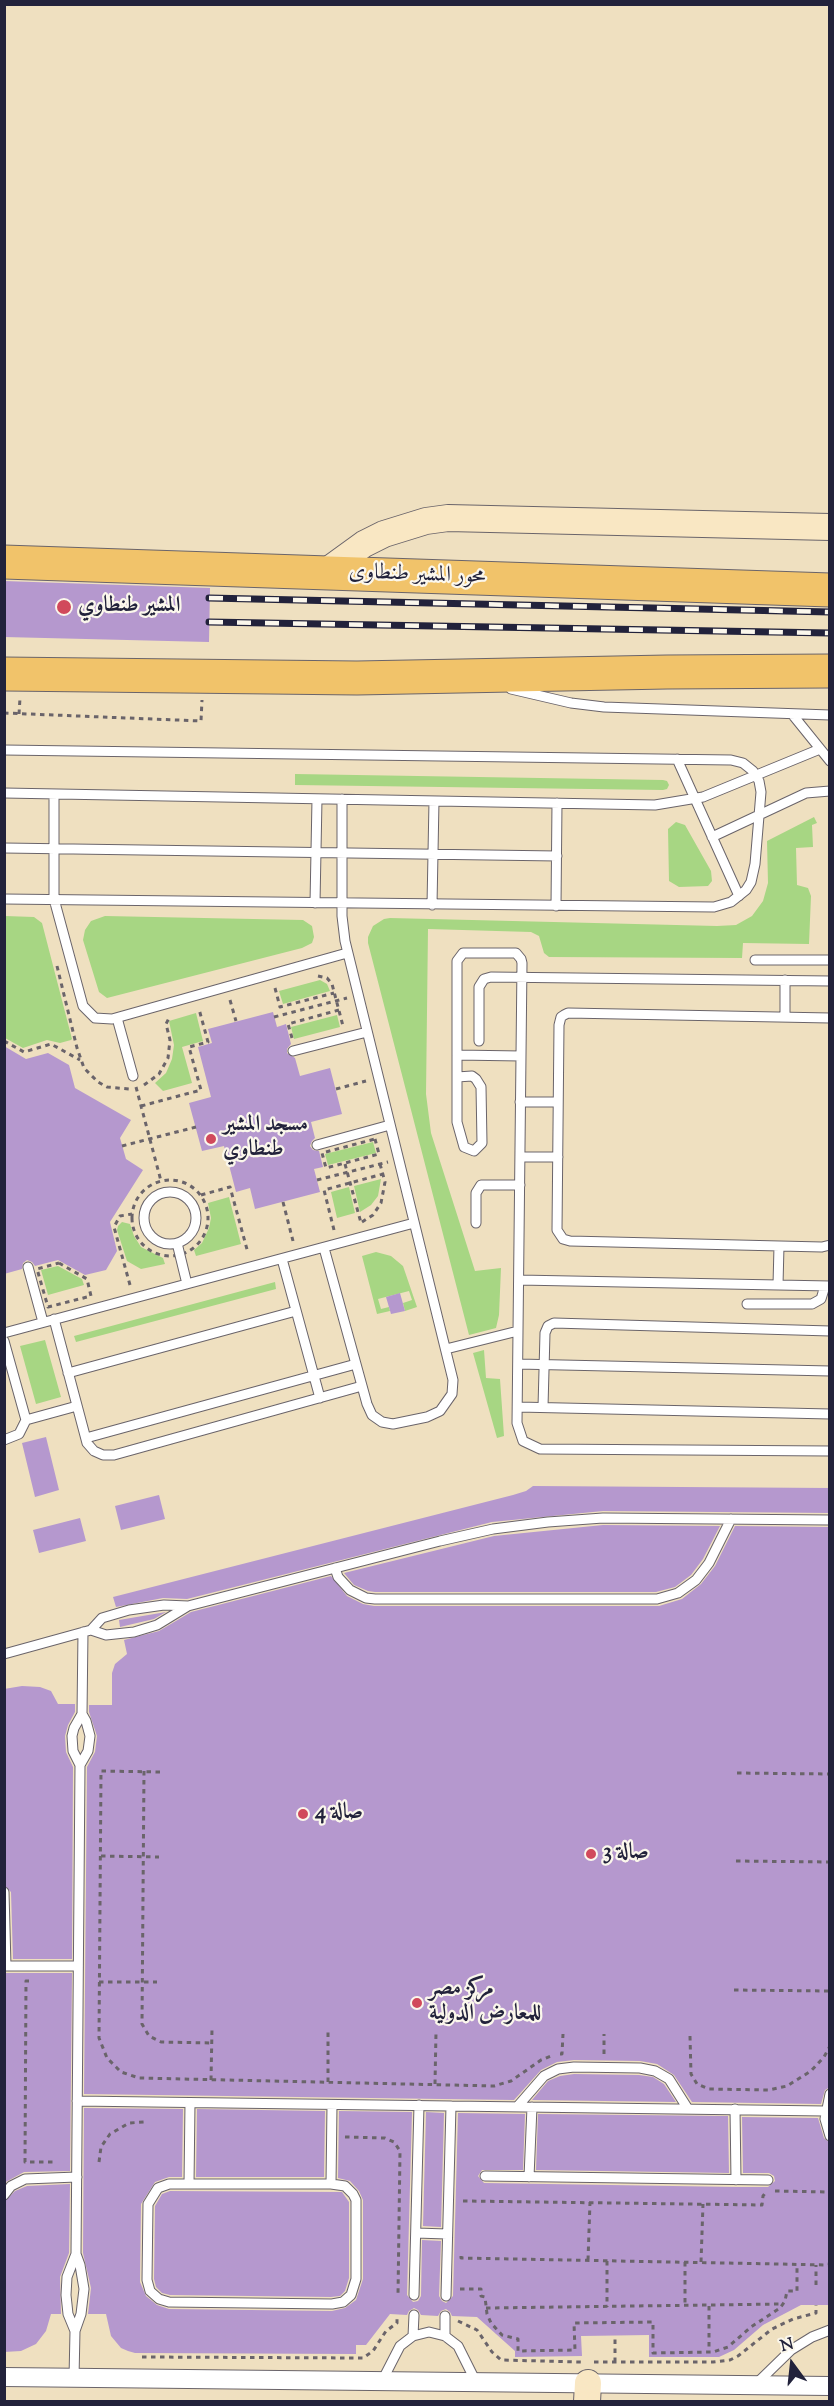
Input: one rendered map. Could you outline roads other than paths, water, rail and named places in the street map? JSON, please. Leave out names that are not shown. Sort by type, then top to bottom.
[{"type":"highway","name":"محور المشير طنطاوى","points":[[4,562],[830,590]]},
{"type":"highway","points":[[4,674],[202,678],[830,671]]},
{"type":"street","points":[[324,573],[355,550],[384,534],[426,521],[448,518],[830,527]]},
{"type":"street","points":[[4,2377],[476,2382],[587,2392],[754,2385],[830,2386]]},
{"type":"lane","points":[[475,676],[539,696],[604,707],[830,715]]},
{"type":"lane","points":[[792,714],[830,761]]},
{"type":"lane","points":[[4,793],[655,805],[695,800],[820,749]]},
{"type":"lane","points":[[4,750],[738,761],[749,766],[757,776],[760,787],[760,815],[754,873],[746,890],[723,906],[704,908],[4,899]]},
{"type":"lane","points":[[677,759],[739,896]]},
{"type":"lane","points":[[712,837],[811,791],[830,791]]},
{"type":"lane","points":[[54,794],[54,899],[83,1006],[95,1018],[106,1020],[117,1018],[347,953]]},
{"type":"lane","points":[[315,903],[317,799]]},
{"type":"lane","points":[[324,1248],[369,1410],[382,1422],[393,1424],[433,1414],[449,1401],[454,1388],[347,953],[342,904],[342,799]]},
{"type":"lane","points":[[432,905],[434,801]]},
{"type":"lane","points":[[556,906],[557,803]]},
{"type":"lane","points":[[4,848],[557,856]]},
{"type":"lane","points":[[457,1077],[472,1076],[476,1078],[481,1087],[482,1143],[474,1151],[464,1147],[457,1115],[457,1077],[457,961],[460,954],[516,953],[521,959],[522,978],[517,1423],[520,1436],[528,1445],[540,1449],[830,1451]]},
{"type":"lane","points":[[755,960],[830,960]]},
{"type":"lane","points":[[479,1041],[480,984],[484,979],[491,977],[830,981]]},
{"type":"lane","points":[[785,980],[785,1017]]},
{"type":"lane","points":[[830,1018],[568,1013],[559,1021],[557,1230],[560,1237],[566,1241],[822,1247],[830,1245]]},
{"type":"lane","points":[[117,1018],[133,1076]]},
{"type":"lane","points":[[293,1047],[367,1032]]},
{"type":"lane","points":[[457,1055],[520,1056]]},
{"type":"lane","points":[[520,1102],[558,1102]]},
{"type":"lane","points":[[317,1145],[390,1125]]},
{"type":"lane","points":[[520,1156],[558,1157]]},
{"type":"lane","points":[[476,1223],[476,1193],[481,1185],[520,1185]]},
{"type":"lane","points":[[163,1193],[178,1194],[194,1208],[193,1229],[189,1236],[177,1243],[170,1244],[156,1240],[150,1235],[144,1222],[146,1208],[163,1193]]},
{"type":"lane","points":[[4,1333],[414,1223]]},
{"type":"lane","points":[[177,1243],[187,1284]]},
{"type":"lane","points":[[778,1285],[779,1246]]},
{"type":"lane","points":[[282,1259],[320,1398]]},
{"type":"lane","points":[[28,1268],[43,1322]]},
{"type":"lane","points":[[519,1280],[827,1286],[821,1299],[812,1304],[747,1304]]},
{"type":"lane","points":[[68,1373],[296,1311]]},
{"type":"lane","points":[[54,1320],[86,1438],[94,1451],[104,1455],[114,1455],[362,1386]]},
{"type":"lane","points":[[543,1407],[545,1333],[548,1326],[554,1323],[830,1331]]},
{"type":"lane","points":[[446,1349],[518,1331]]},
{"type":"lane","points":[[4,1341],[26,1420],[19,1434],[4,1440]]},
{"type":"lane","points":[[86,1438],[356,1364]]},
{"type":"lane","points":[[518,1365],[830,1371]]},
{"type":"lane","points":[[26,1420],[77,1406]]},
{"type":"lane","points":[[518,1407],[830,1414]]},
{"type":"lane","points":[[4,1654],[87,1631],[102,1618],[129,1610],[164,1605],[188,1606],[466,1535],[548,1522],[603,1518],[829,1520]]},
{"type":"lane","points":[[335,1568],[338,1576],[350,1590],[366,1598],[375,1599],[657,1599],[678,1593],[696,1580],[709,1563],[730,1519]]},
{"type":"lane","points":[[87,1631],[106,1635],[134,1632],[157,1625],[188,1606]]},
{"type":"lane","points":[[74,2378],[75,2331],[81,2314],[84,2289],[76,2254],[80,1765],[73,1751],[72,1736],[82,1714],[87,1631]]},
{"type":"lane","points":[[80,1765],[88,1751],[90,1736],[82,1714]]},
{"type":"lane","points":[[72,1736],[90,1736]]},
{"type":"lane","points":[[4,1892],[5,1966],[78,1966]]},
{"type":"lane","points":[[517,2107],[538,2081],[551,2072],[566,2067],[604,2067],[656,2071],[669,2079],[688,2109]]},
{"type":"lane","points":[[830,2094],[825,2110],[830,2136]]},
{"type":"lane","points":[[77,2101],[825,2110]]},
{"type":"lane","points":[[189,2184],[190,2103]]},
{"type":"lane","points":[[331,2184],[332,2105]]},
{"type":"lane","points":[[414,2295],[419,2105]]},
{"type":"lane","points":[[446,2296],[451,2106]]},
{"type":"lane","points":[[529,2177],[532,2107]]},
{"type":"lane","points":[[735,2109],[736,2180]]},
{"type":"lane","points":[[485,2176],[768,2180]]},
{"type":"lane","points":[[4,2195],[11,2186],[25,2179],[76,2177]]},
{"type":"lane","points":[[189,2184],[339,2184],[350,2190],[356,2206],[356,2284],[347,2299],[332,2304],[170,2301],[154,2296],[147,2280],[148,2204],[153,2193],[163,2186],[189,2184]]},
{"type":"lane","points":[[416,2233],[447,2234]]},
{"type":"lane","points":[[75,2331],[67,2308],[66,2289],[67,2277],[76,2254]]},
{"type":"lane","points":[[66,2289],[84,2289]]},
{"type":"lane","points":[[413,2336],[414,2315]]},
{"type":"lane","points":[[445,2316],[445,2336]]},
{"type":"lane","points":[[754,2385],[791,2350],[812,2337],[830,2330]]},
{"type":"lane","points":[[382,2381],[400,2346],[413,2336],[429,2332],[445,2336],[458,2346],[476,2382]]},
{"type":"railway","points":[[209,598],[830,612]]},
{"type":"railway","points":[[209,622],[830,633]]},
{"type":"place","name":"المشير طنطاوي","points":[[64,607]]},
{"type":"place","name":"مسجد المشير طنطاوي","points":[[211,1139]]},
{"type":"place","name":"صالة 4","points":[[303,1814]]},
{"type":"place","name":"صالة 3","points":[[591,1854]]},
{"type":"place","name":"مركز مصر للمعارض الدولية","points":[[417,2003]]}]
